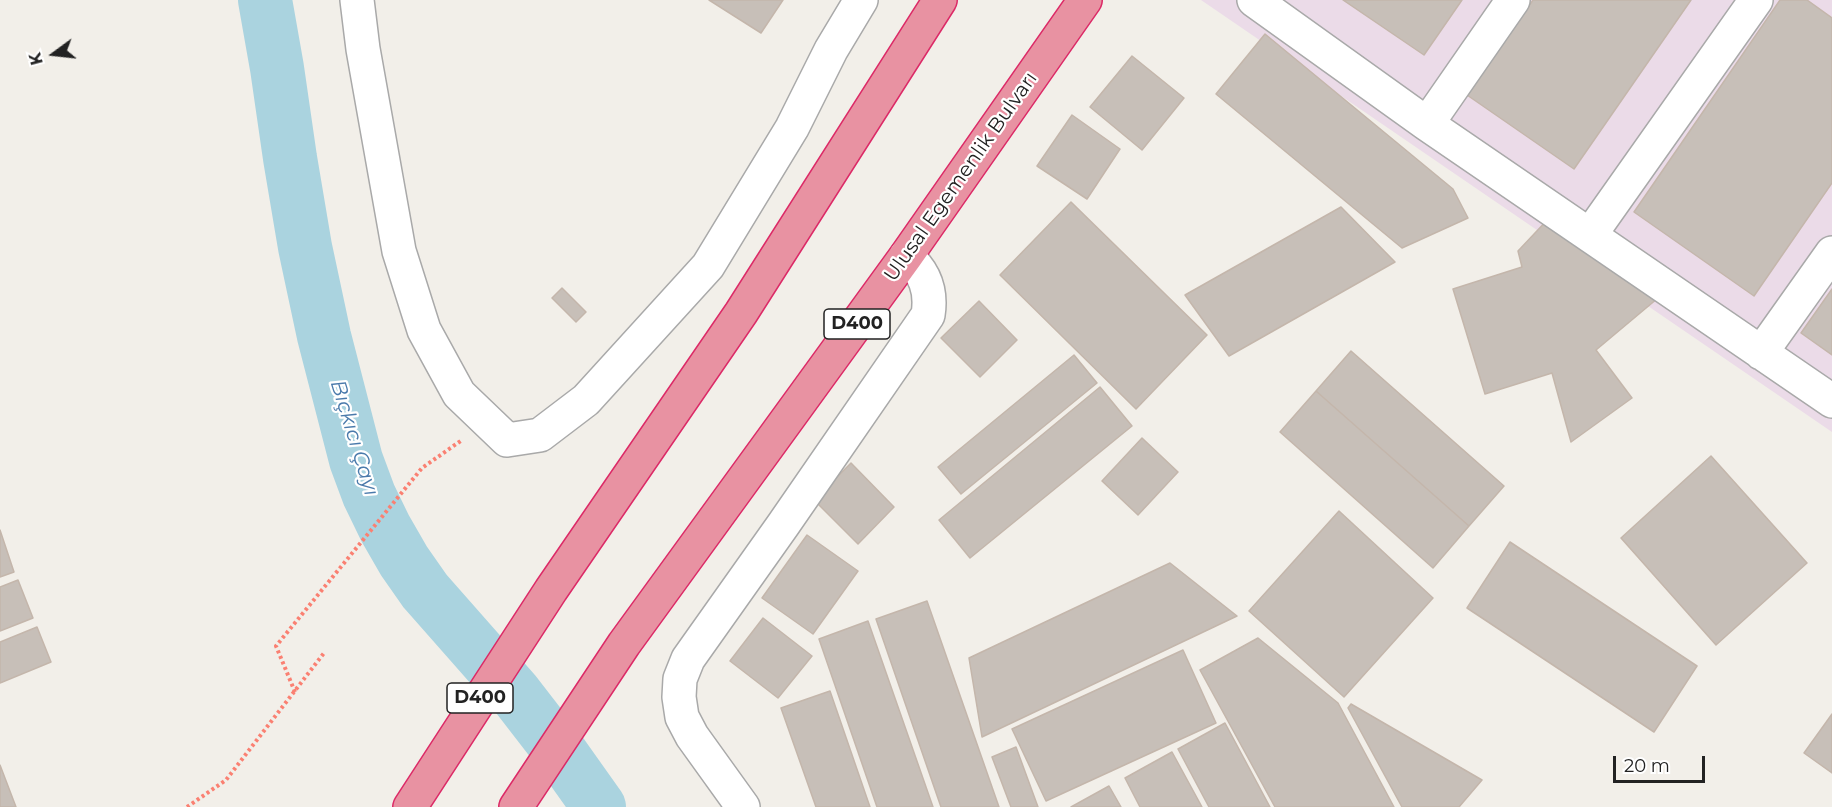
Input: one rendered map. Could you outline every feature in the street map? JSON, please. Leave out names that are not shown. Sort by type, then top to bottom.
[{"type":"highway","name":"D400","points":[[410,807],[551,590],[741,313],[940,0]]},
{"type":"highway","name":"Ulusal Egemenlik Bulvarı","points":[[516,807],[624,644],[906,256],[1085,0]]},
{"type":"street","points":[[357,0],[363,49],[399,251],[424,330],[459,394],[507,440],[540,435],[586,400],[708,266],[792,128],[831,50],[861,0]]},
{"type":"street","points":[[1254,0],[1427,124],[1832,401]]},
{"type":"street","points":[[1427,124],[1513,0]]},
{"type":"street","points":[[1590,235],[1756,0]]},
{"type":"street","points":[[1761,353],[1832,253]]},
{"type":"street","points":[[743,807],[692,736],[682,717],[679,697],[680,680],[687,659],[928,315],[929,289],[916,265],[906,256]]},
{"type":"path","points":[[295,692],[276,646],[422,468],[488,423]]},
{"type":"path","points":[[188,807],[226,780],[324,653]]},
{"type":"shaded area","points":[[1201,0],[1832,0],[1832,432]]},
{"type":"building","points":[[709,0],[783,0],[761,33]]},
{"type":"building","points":[[1343,0],[1462,0],[1424,55]]},
{"type":"building","points":[[1533,0],[1691,0],[1574,169],[1467,95]]},
{"type":"building","points":[[1780,0],[1807,0],[1832,18],[1832,183],[1754,296],[1634,212]]},
{"type":"building","points":[[1265,34],[1453,189],[1468,218],[1402,248],[1216,94]]},
{"type":"building","points":[[1132,56],[1184,98],[1142,150],[1090,107]]},
{"type":"building","points":[[1072,115],[1120,149],[1087,199],[1037,166]]},
{"type":"building","points":[[1071,202],[1207,335],[1136,409],[1000,275]]},
{"type":"building","points":[[1341,207],[1395,262],[1229,356],[1185,295]]},
{"type":"building","points":[[1551,216],[1664,293],[1596,350],[1632,398],[1571,442],[1552,373],[1485,394],[1453,289],[1522,267],[1518,251]]},
{"type":"building","points":[[562,288],[586,312],[576,322],[552,298]]},
{"type":"building","points":[[1832,289],[1832,355],[1801,333]]},
{"type":"building","points":[[979,301],[1017,340],[980,377],[941,338]]},
{"type":"building","points":[[1351,351],[1504,486],[1469,526],[1316,391]]},
{"type":"building","points":[[1074,355],[1097,383],[961,494],[938,467]]},
{"type":"building","points":[[1100,387],[1132,426],[970,558],[939,520]]},
{"type":"building","points":[[1316,391],[1469,526],[1433,568],[1280,432]]},
{"type":"building","points":[[1142,438],[1178,472],[1138,515],[1102,481]]},
{"type":"building","points":[[1711,456],[1807,563],[1716,645],[1621,538]]},
{"type":"building","points":[[851,463],[894,507],[858,544],[814,500]]},
{"type":"building","points":[[1339,511],[1433,598],[1344,697],[1249,611]]},
{"type":"building","points":[[0,530],[14,572],[0,577]]},
{"type":"building","points":[[807,535],[858,571],[813,634],[762,598]]},
{"type":"building","points":[[1510,542],[1697,666],[1654,732],[1467,608]]},
{"type":"building","points":[[1170,563],[1237,616],[982,737],[969,658]]},
{"type":"building","points":[[18,580],[33,618],[0,631],[0,587]]},
{"type":"building","points":[[927,601],[999,807],[941,807],[876,619]]},
{"type":"building","points":[[763,618],[812,656],[778,698],[730,661]]},
{"type":"building","points":[[868,621],[933,807],[877,807],[819,639]]},
{"type":"building","points":[[37,627],[51,662],[0,683],[0,642]]},
{"type":"building","points":[[1258,638],[1338,703],[1394,807],[1275,807],[1200,670]]},
{"type":"building","points":[[1183,650],[1216,723],[1046,801],[1012,729]]},
{"type":"building","points":[[830,691],[870,807],[816,807],[781,708]]},
{"type":"building","points":[[1351,704],[1482,780],[1459,807],[1402,807],[1348,708]]},
{"type":"building","points":[[1832,714],[1832,773],[1804,753]]},
{"type":"building","points":[[1225,723],[1270,807],[1209,807],[1178,749]]},
{"type":"building","points":[[1016,747],[1038,807],[1011,807],[992,757]]},
{"type":"building","points":[[1172,752],[1202,807],[1140,807],[1125,778]]},
{"type":"building","points":[[0,765],[16,807],[0,807]]},
{"type":"building","points":[[1109,786],[1121,807],[1071,807]]},
{"type":"waterway","name":"Bıçkıcı Çayı","points":[[265,0],[305,247],[324,336],[356,460],[369,495],[404,561],[425,591],[514,692],[599,807]]}]
